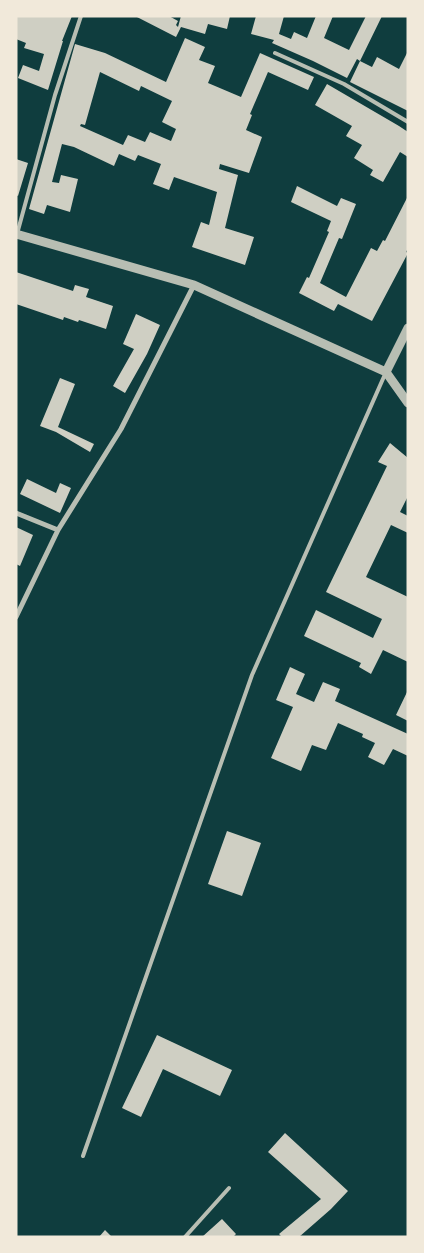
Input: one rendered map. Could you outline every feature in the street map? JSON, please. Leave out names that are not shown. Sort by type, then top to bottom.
[{"type":"street","points":[[17,234],[194,285],[386,372],[408,403]]},
{"type":"street","points":[[16,617],[58,530],[121,429],[194,285]]},
{"type":"street","points":[[386,372],[408,328]]},
{"type":"street","points":[[16,513],[58,530]]},
{"type":"lane","points":[[17,234],[55,95],[80,16]]},
{"type":"lane","points":[[275,53],[344,84],[408,122]]},
{"type":"lane","points":[[83,1156],[252,675],[386,372]]},
{"type":"lane","points":[[185,1237],[228,1188]]},
{"type":"building","points":[[16,16],[72,16],[62,41],[48,90],[18,78],[23,65],[39,71],[44,54],[24,48],[26,43],[16,39]]},
{"type":"building","points":[[135,16],[169,16],[178,21],[176,25],[178,27],[181,16],[230,16],[227,29],[208,24],[205,34],[181,27],[176,37]]},
{"type":"building","points":[[256,16],[284,16],[279,34],[291,39],[294,32],[307,38],[316,16],[333,16],[324,38],[349,50],[366,16],[382,16],[360,61],[357,59],[347,78],[272,43],[274,40],[251,34]]},
{"type":"building","points":[[185,38],[205,47],[199,60],[215,66],[208,83],[241,97],[260,53],[314,77],[308,90],[268,72],[250,114],[252,115],[246,130],[262,137],[249,173],[220,164],[219,169],[238,175],[225,228],[254,237],[245,265],[192,247],[201,222],[209,225],[217,192],[174,177],[169,190],[153,184],[161,164],[138,155],[135,161],[119,154],[114,166],[74,147],[62,144],[52,182],[59,183],[61,175],[78,179],[70,212],[47,205],[44,214],[29,209],[75,44],[105,53],[166,82]],"holes":[[[100,72],[139,91],[141,86],[172,101],[162,122],[176,129],[171,141],[150,132],[145,142],[128,135],[123,145],[80,126],[81,124],[85,125]]]},
{"type":"building","points":[[408,51],[408,111],[350,82],[360,61],[372,67],[377,57],[399,69]]},
{"type":"building","points":[[327,84],[408,132],[408,157],[400,152],[383,182],[370,175],[373,170],[354,158],[362,145],[346,136],[352,126],[315,105]]},
{"type":"building","points":[[16,159],[28,163],[18,196],[16,195]]},
{"type":"building","points":[[297,186],[337,206],[341,198],[356,204],[342,239],[339,238],[320,283],[346,297],[371,248],[377,251],[383,240],[385,241],[408,196],[408,248],[406,252],[408,253],[372,321],[338,304],[334,311],[299,293],[307,277],[309,278],[329,232],[327,231],[331,221],[291,202]]},
{"type":"building","points":[[16,272],[73,291],[75,285],[89,289],[86,297],[113,306],[106,329],[79,320],[78,322],[64,317],[63,320],[16,304]]},
{"type":"building","points":[[136,314],[160,325],[147,354],[125,393],[113,386],[134,349],[123,344]]},
{"type":"building","points":[[60,378],[75,384],[58,427],[94,444],[90,452],[56,432],[40,426]]},
{"type":"building","points":[[390,443],[408,458],[408,496],[400,512],[408,516],[408,533],[391,525],[366,577],[408,597],[408,662],[383,650],[371,674],[359,667],[361,663],[304,636],[316,610],[373,638],[382,619],[326,592],[387,466],[378,462]]},
{"type":"building","points":[[27,479],[56,493],[60,483],[71,488],[60,513],[20,494]]},
{"type":"building","points":[[16,527],[33,535],[20,566],[16,564]]},
{"type":"building","points":[[290,667],[305,674],[296,694],[314,702],[323,682],[340,689],[335,701],[408,734],[408,756],[393,749],[384,765],[368,757],[375,743],[362,737],[363,734],[338,723],[326,750],[312,745],[301,771],[271,758],[293,707],[276,700]]},
{"type":"building","points":[[408,690],[408,721],[396,715]]},
{"type":"building","points":[[227,831],[261,843],[242,896],[208,884]]},
{"type":"building","points":[[157,1035],[232,1070],[220,1096],[163,1069],[141,1117],[122,1108]]},
{"type":"building","points":[[285,1133],[348,1191],[299,1237],[282,1237],[279,1234],[321,1199],[268,1152]]},
{"type":"building","points":[[222,1219],[236,1234],[233,1237],[202,1237]]},
{"type":"building","points":[[105,1230],[112,1237],[99,1237]]}]
